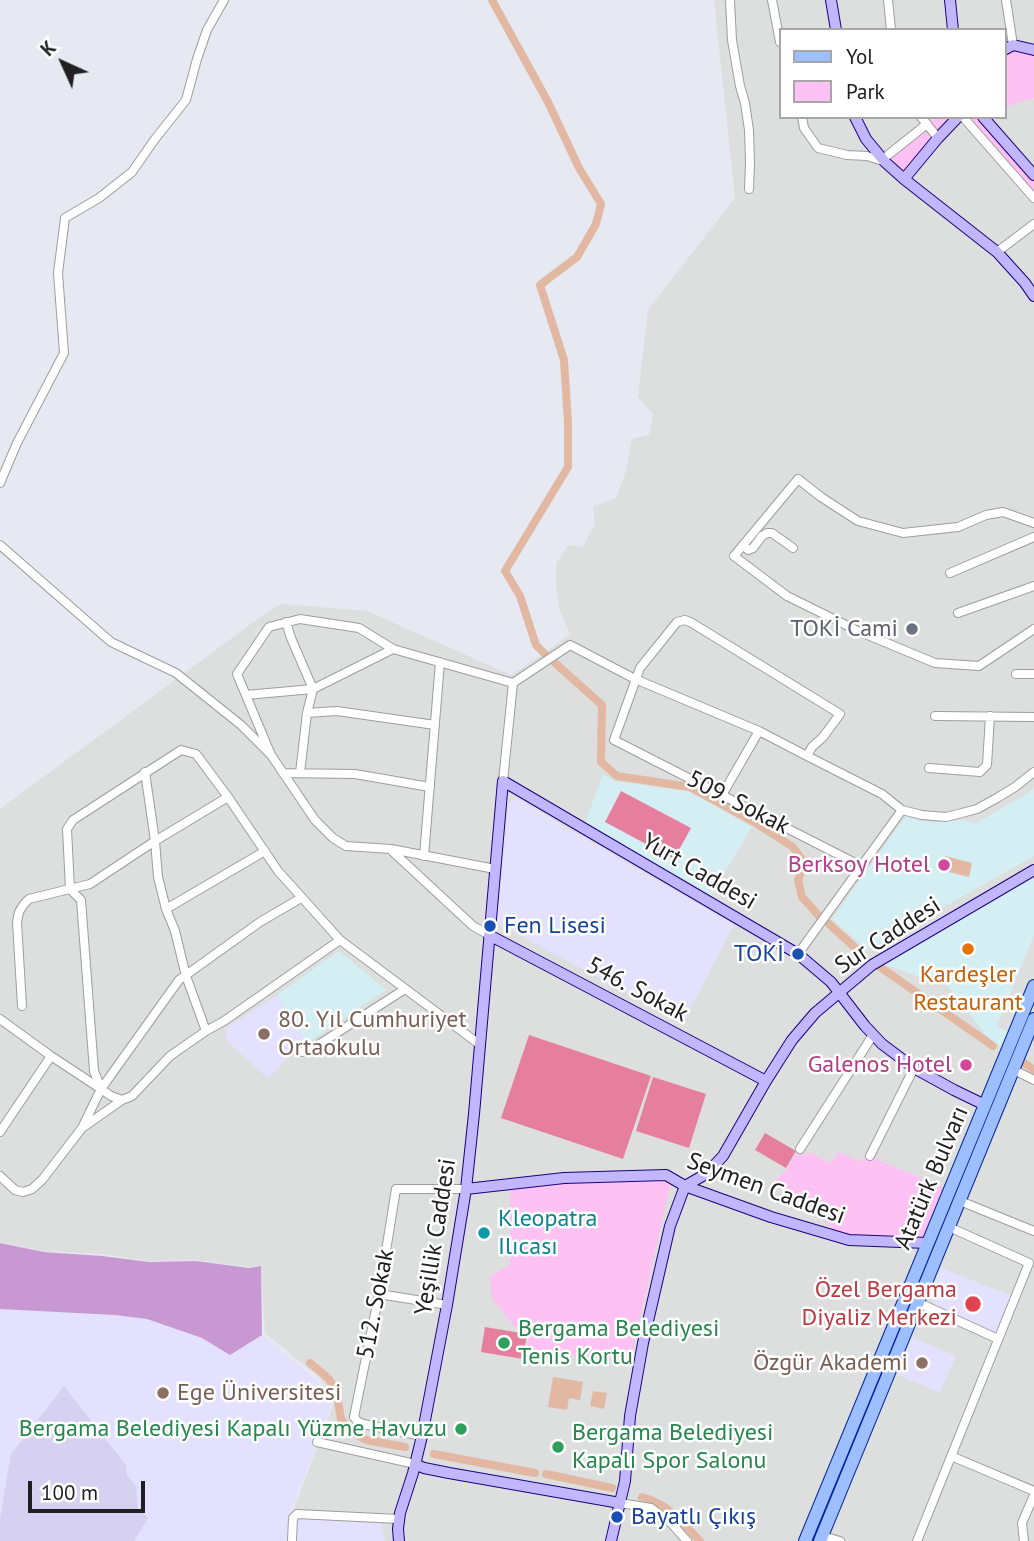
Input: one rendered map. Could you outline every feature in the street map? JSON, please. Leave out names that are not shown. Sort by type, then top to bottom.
[{"type":"main road","points":[[831,0],[836,28]]},
{"type":"main road","points":[[950,0],[953,28]]},
{"type":"main road","points":[[1009,47],[1034,50]]},
{"type":"main road","points":[[856,119],[866,139],[887,158],[904,179],[997,252],[1034,296]]},
{"type":"main road","points":[[904,179],[956,119]]},
{"type":"main road","points":[[985,119],[1034,175]]},
{"type":"main road","points":[[489,935],[503,781]]},
{"type":"main road","name":"Yurt Caddesi","points":[[503,781],[798,954],[831,982],[873,1035],[914,1068],[985,1105]]},
{"type":"main road","name":"Sur Caddesi","points":[[685,1186],[706,1174],[723,1156],[792,1040],[815,1013],[872,965],[1033,870]]},
{"type":"main road","name":"Yeşillik Caddesi","points":[[399,1541],[399,1519],[422,1436],[466,1189],[489,935]]},
{"type":"main road","name":"546. Sokak","points":[[489,935],[766,1081]]},
{"type":"main road","name":"Atatürk Bulvarı","points":[[805,1541],[1034,986]]},
{"type":"main road","name":"Atatürk Bulvarı","points":[[821,1539],[1034,1019]]},
{"type":"main road","name":"Seymen Caddesi","points":[[466,1189],[564,1178],[666,1175],[685,1186],[849,1240],[927,1243]]},
{"type":"main road","points":[[611,1541],[625,1481],[630,1416],[643,1343],[670,1226],[685,1186]]},
{"type":"main road","points":[[415,1464],[449,1473],[620,1503]]},
{"type":"street","points":[[0,483],[17,443],[64,353],[58,273],[65,218],[99,198],[132,172],[186,100],[207,30],[225,0]]},
{"type":"street","points":[[730,0],[732,40],[749,130],[749,189]]},
{"type":"street","points":[[772,0],[778,32]]},
{"type":"street","points":[[888,0],[891,28]]},
{"type":"street","points":[[1006,0],[1009,47]]},
{"type":"street","points":[[802,119],[804,128],[818,148],[847,155],[887,158],[924,121],[938,138]]},
{"type":"street","points":[[965,119],[1034,198]]},
{"type":"street","points":[[997,252],[1034,224]]},
{"type":"street","points":[[1034,523],[1003,512],[986,515],[958,527],[903,533],[858,521],[798,479],[734,556],[787,596],[858,631],[935,663],[979,666],[1034,629]]},
{"type":"street","points":[[743,545],[748,550],[753,548],[762,536],[772,533],[793,548]]},
{"type":"street","points":[[950,573],[1034,537]]},
{"type":"street","points":[[0,545],[111,642],[176,673],[242,725],[271,755],[315,820],[333,838],[346,846],[391,849],[495,869]]},
{"type":"street","points":[[958,613],[1034,586]]},
{"type":"street","points":[[271,755],[237,674],[268,627],[300,619],[359,628],[393,649],[513,683],[570,646],[635,679],[759,731],[882,794],[902,810],[922,815],[946,817],[977,809],[1016,787],[1034,772]]},
{"type":"street","points":[[635,679],[648,657],[677,622],[685,620],[692,623],[840,714],[807,756]]},
{"type":"street","points":[[286,622],[313,689],[307,713],[300,773]]},
{"type":"street","points":[[246,695],[313,689],[393,649]]},
{"type":"street","points":[[425,856],[440,662]]},
{"type":"street","points":[[1016,674],[1034,674]]},
{"type":"street","name":"509. Sokak","points":[[635,679],[614,740],[861,866]]},
{"type":"street","points":[[503,781],[513,683]]},
{"type":"street","points":[[307,713],[337,711],[435,725]]},
{"type":"street","points":[[935,716],[1034,717]]},
{"type":"street","points":[[929,768],[980,772],[988,765],[990,716]]},
{"type":"street","points":[[722,795],[759,731]]},
{"type":"street","points":[[101,1089],[94,1071],[81,900],[70,889],[66,830],[73,820],[181,750],[196,754],[278,872],[340,940],[479,1044]]},
{"type":"street","points":[[145,772],[158,877],[186,976],[206,1031]]},
{"type":"street","points":[[283,773],[355,774],[430,787]]},
{"type":"street","points":[[22,1006],[17,922],[19,912],[29,899],[90,884],[228,797]]},
{"type":"street","points":[[798,954],[902,810]]},
{"type":"street","points":[[391,849],[473,926],[489,935]]},
{"type":"street","points":[[166,909],[265,851]]},
{"type":"street","points":[[0,1177],[15,1190],[23,1192],[32,1189],[42,1180],[82,1128],[101,1089],[178,980],[260,922],[301,898]]},
{"type":"street","points":[[82,1128],[132,1096],[170,1056],[340,940]]},
{"type":"street","points":[[295,1050],[306,1051],[318,1045],[405,989]]},
{"type":"street","points":[[1,1021],[111,1096],[122,1100]]},
{"type":"street","points":[[800,1149],[873,1035]]},
{"type":"street","points":[[0,1132],[51,1056]]},
{"type":"street","points":[[870,1156],[914,1068]]},
{"type":"street","points":[[1014,1070],[1034,1080]]},
{"type":"street","name":"512. Sokak","points":[[422,1436],[363,1424],[354,1417],[379,1294],[396,1189],[466,1189]]},
{"type":"street","points":[[960,1201],[1032,1231],[1034,1220]]},
{"type":"street","points":[[916,1541],[1029,1262],[949,1227]]},
{"type":"street","points":[[379,1294],[447,1304]]},
{"type":"street","points":[[917,1302],[998,1339]]},
{"type":"street","points":[[317,1442],[415,1464]]},
{"type":"street","points":[[951,1456],[1034,1493],[1022,1523],[1024,1541]]},
{"type":"street","points":[[620,1503],[651,1508],[672,1524],[687,1541]]},
{"type":"street","points":[[292,1541],[293,1518],[297,1514],[399,1519]]},
{"type":"street","points":[[821,1539],[840,1541]]},
{"type":"shaded area","points":[[714,0],[1034,0],[1034,1541],[290,1541],[291,1516],[334,1403],[321,1379],[265,1333],[261,1266],[196,1260],[149,1261],[102,1254],[44,1251],[0,1242],[0,809],[270,610],[282,604],[367,611],[511,675],[570,634],[560,611],[556,564],[568,545],[583,547],[595,524],[593,506],[616,498],[626,471],[632,439],[649,435],[653,414],[638,397],[648,310],[735,198]]},
{"type":"shaded area","points":[[603,774],[614,781],[690,792],[752,827],[711,895],[585,823]]},
{"type":"shaded area","name":"Berksoy Hotel","points":[[1034,788],[1034,856],[867,950],[832,919],[906,816],[918,821],[964,820],[975,824]]},
{"type":"shaded area","points":[[621,791],[691,828],[674,859],[605,822]]},
{"type":"shaded area","points":[[516,798],[734,925],[683,1023],[497,923],[509,803]]},
{"type":"shaded area","points":[[945,856],[972,863],[969,877],[941,870]]},
{"type":"shaded area","name":"Kardeşler Restaurant","points":[[1034,878],[1034,935],[997,1026],[1008,1032],[1003,1048],[991,1042],[946,984],[883,964]]},
{"type":"shaded area","points":[[339,951],[386,990],[307,1043],[277,995]]},
{"type":"shaded area","name":"80. Yıl Cumhuriyet Ortaokulu","points":[[277,995],[307,1043],[295,1050],[268,1079],[226,1040],[226,1028]]},
{"type":"shaded area","points":[[529,1035],[651,1076],[623,1159],[501,1118]]},
{"type":"shaded area","points":[[653,1077],[706,1094],[689,1148],[636,1131]]},
{"type":"shaded area","points":[[765,1133],[796,1151],[786,1168],[755,1150]]},
{"type":"shaded area","name":"Ege Üniversitesi","points":[[0,1243],[44,1252],[149,1262],[196,1261],[249,1268],[261,1266],[262,1335],[319,1382],[332,1404],[289,1516],[288,1541],[0,1541]]},
{"type":"shaded area","points":[[0,1243],[44,1252],[149,1262],[196,1261],[249,1268],[261,1266],[262,1335],[230,1355],[202,1338],[147,1319],[0,1309]]},
{"type":"shaded area","name":"Özel Bergama Diyaliz Merkezi","points":[[941,1268],[1015,1297],[998,1339],[936,1311],[930,1293]]},
{"type":"shaded area","name":"Bergama Belediyesi Tenis Kortu","points":[[485,1327],[527,1334],[523,1359],[481,1352]]},
{"type":"shaded area","name":"Özgür Akademi","points":[[905,1334],[956,1356],[940,1393],[889,1371]]},
{"type":"shaded area","points":[[553,1377],[583,1382],[580,1400],[569,1398],[567,1410],[548,1407]]},
{"type":"shaded area","points":[[64,1386],[126,1465],[127,1475],[136,1486],[138,1509],[148,1518],[134,1541],[0,1541],[0,1519],[11,1454]]},
{"type":"shaded area","points":[[593,1391],[607,1393],[604,1409],[590,1406]]},
{"type":"shaded area","points":[[295,1519],[381,1521],[385,1541],[294,1541]]},
{"type":"green space","points":[[1034,49],[1034,98],[1006,108],[1006,50]]},
{"type":"green space","points":[[932,119],[956,119],[904,179],[882,159]]},
{"type":"green space","points":[[965,119],[993,119],[988,123],[1034,175],[1034,198]]},
{"type":"green space","points":[[798,1151],[806,1156],[809,1152],[831,1163],[839,1152],[861,1162],[865,1154],[949,1190],[927,1243],[849,1240],[773,1183],[787,1169]]},
{"type":"green space","points":[[667,1180],[670,1185],[630,1363],[527,1349],[529,1332],[515,1327],[492,1299],[490,1276],[510,1265],[510,1190],[567,1183]]},
{"type":"waterway","points":[[492,0],[548,102],[579,168],[601,204],[596,224],[577,257],[540,285],[564,360],[568,467],[505,571],[520,596],[536,645],[545,654]]},
{"type":"waterway","points":[[555,663],[602,705],[601,762],[617,776],[690,787],[793,847],[804,862],[798,880],[802,897],[819,916]]},
{"type":"waterway","points":[[829,924],[862,954]]},
{"type":"waterway","points":[[880,967],[993,1046]]},
{"type":"waterway","points":[[1024,1063],[1034,1070]]},
{"type":"waterway","points":[[310,1363],[328,1378],[336,1390],[341,1419],[350,1431],[366,1440],[405,1447]]},
{"type":"waterway","points":[[434,1454],[535,1473]]},
{"type":"waterway","points":[[546,1474],[612,1488]]},
{"type":"waterway","points":[[642,1497],[663,1506],[700,1541]]},
{"type":"place","name":"TOKİ Cami","points":[[912,629]]},
{"type":"place","name":"Berksoy Hotel","points":[[944,865]]},
{"type":"place","name":"Fen Lisesi","points":[[490,926]]},
{"type":"place","name":"Kardeşler Restaurant","points":[[968,949]]},
{"type":"place","name":"TOKİ","points":[[798,954]]},
{"type":"place","name":"80. Yıl Cumhuriyet Ortaokulu","points":[[264,1034]]},
{"type":"place","name":"Galenos Hotel","points":[[966,1065]]},
{"type":"place","name":"Kleopatra Ilıcası","points":[[484,1233]]},
{"type":"place","name":"Özel Bergama Diyaliz Merkezi","points":[[973,1304]]},
{"type":"place","name":"Bergama Belediyesi Tenis Kortu","points":[[504,1343]]},
{"type":"place","name":"Özgür Akademi","points":[[922,1363]]},
{"type":"place","name":"Ege Üniversitesi","points":[[163,1393]]},
{"type":"place","name":"Bergama Belediyesi Kapalı Yüzme Havuzu","points":[[461,1429]]},
{"type":"place","name":"Bergama Belediyesi Kapalı Spor Salonu","points":[[558,1447]]},
{"type":"place","name":"Bayatlı Çıkış","points":[[617,1517]]}]
